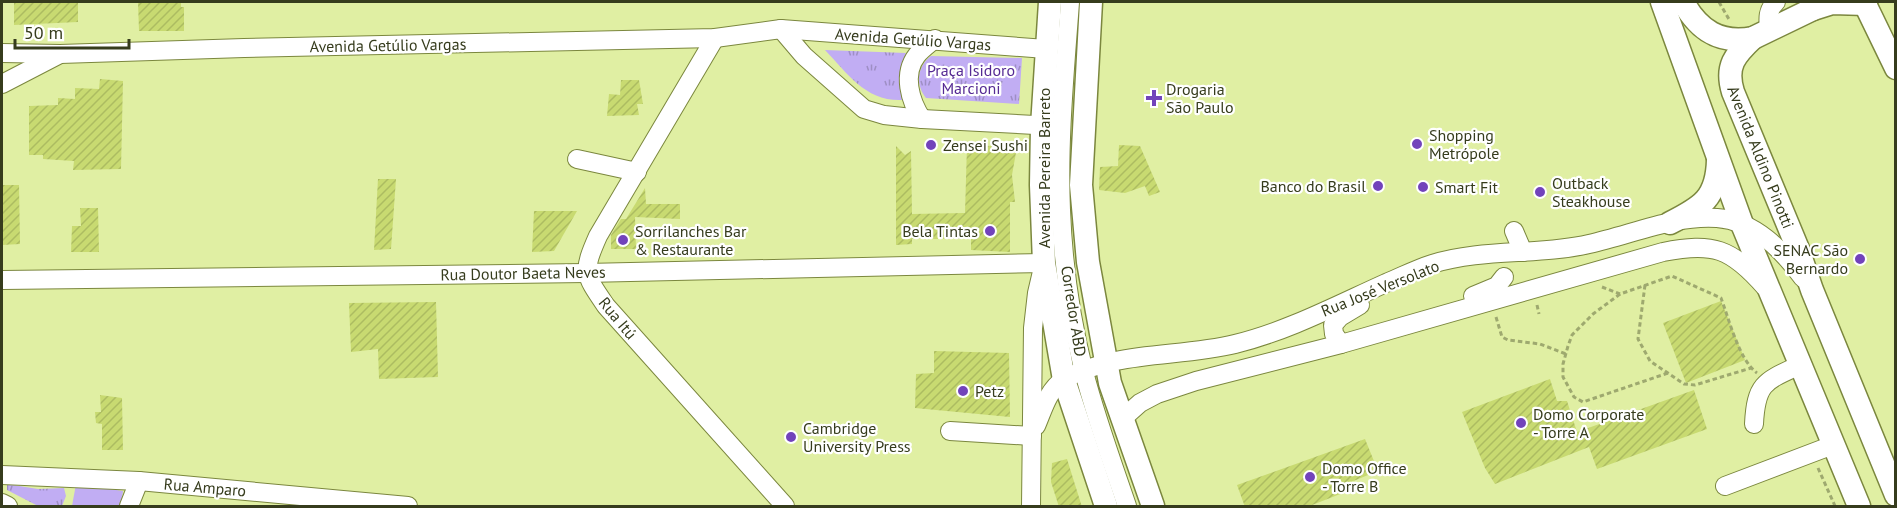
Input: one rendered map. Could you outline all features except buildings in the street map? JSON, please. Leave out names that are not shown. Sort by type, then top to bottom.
[{"type":"main road","name":"Avenida Pereira Barreto","points":[[1050,2],[1046,49],[1062,126],[1081,185],[1083,224],[1106,364],[1122,419],[1153,507]]},
{"type":"main road","points":[[1062,126],[1091,2]]},
{"type":"main road","points":[[1662,2],[1742,224],[1800,365],[1822,449],[1859,507]]},
{"type":"main road","points":[[1689,5],[1700,26],[1720,38],[1742,40],[1761,34],[1812,6],[1832,3],[1865,3],[1896,68]]},
{"type":"main road","name":"Avenida Aldino Pinotti","points":[[1761,34],[1737,55],[1732,63],[1730,84],[1896,495]]},
{"type":"main road","name":"Avenida Pereira Barreto","points":[[1062,126],[1041,185],[1044,263],[1106,507]]},
{"type":"main road","points":[[1670,223],[1699,206],[1712,192],[1718,176],[1719,158]]},
{"type":"street","name":"Corredor ABD","points":[[1070,2],[1062,126],[1060,211],[1071,310],[1074,376],[1127,507]]},
{"type":"street","points":[[1761,34],[1770,8],[1776,2]]},
{"type":"street","name":"Avenida Getúlio Vargas","points":[[2,84],[60,54],[714,38],[781,29],[1046,49]]},
{"type":"street","points":[[781,29],[804,56],[842,92],[864,109],[884,115],[922,119],[1062,126]]},
{"type":"street","points":[[586,273],[598,236],[714,38]]},
{"type":"street","points":[[922,119],[909,94],[910,75],[915,57],[935,39]]},
{"type":"street","points":[[2,53],[60,54]]},
{"type":"street","points":[[577,159],[637,172]]},
{"type":"street","name":"Rua José Versolato","points":[[1074,376],[1128,358],[1203,350],[1251,339],[1285,328],[1442,261],[1586,245],[1693,218],[1719,218],[1742,224],[1758,232],[1781,251],[1812,290]]},
{"type":"street","points":[[1514,231],[1523,252]]},
{"type":"street","points":[[1122,419],[1140,404],[1176,387],[1341,344],[1663,252],[1695,247],[1713,248],[1729,255],[1747,268],[1770,294]]},
{"type":"street","points":[[1496,254],[1510,296]]},
{"type":"street","points":[[1031,507],[1033,328],[1037,293],[1044,263]]},
{"type":"street","name":"Rua Doutor Baeta Neves","points":[[2,280],[586,273],[1044,263]]},
{"type":"street","name":"Rua Itú","points":[[586,273],[606,306],[785,507]]},
{"type":"street","points":[[1341,344],[1332,329],[1335,321],[1383,293],[1398,278]]},
{"type":"street","points":[[1420,321],[1444,306],[1495,288],[1504,278]]},
{"type":"street","points":[[1754,424],[1755,404],[1762,387],[1778,375],[1800,365]]},
{"type":"street","points":[[1032,436],[1051,393],[1074,376]]},
{"type":"street","points":[[950,431],[1032,436]]},
{"type":"street","points":[[1725,486],[1822,449]]},
{"type":"street","name":"Rua Amparo","points":[[2,476],[139,481],[408,507]]},
{"type":"street","points":[[129,507],[139,481]]},
{"type":"street","points":[[2,503],[8,507]]},
{"type":"path","points":[[1668,373],[1583,402],[1574,397],[1563,377],[1563,364],[1572,335],[1593,315],[1620,294],[1672,276],[1721,298],[1744,357],[1751,368],[1769,382]]},
{"type":"path","points":[[1645,285],[1638,339],[1650,361],[1684,384],[1695,385],[1751,368]]},
{"type":"path","points":[[1600,286],[1620,294]]},
{"type":"path","points":[[1492,301],[1502,337],[1508,340],[1540,344],[1566,354]]},
{"type":"path","points":[[1822,449],[1835,507]]},
{"type":"green space","name":"Praça Isidoro Marcioni","points":[[825,50],[906,53],[900,76],[903,100],[878,96],[868,91],[850,77]]},
{"type":"green space","name":"Praça Isidoro Marcioni","points":[[931,56],[1022,58],[1019,104],[926,98],[920,87],[919,76],[926,60]]},
{"type":"green space","points":[[7,484],[38,489],[64,488],[66,496],[62,506],[38,506],[7,490]]},
{"type":"green space","points":[[76,484],[123,491],[121,506],[72,506]]},
{"type":"place","name":"Drogaria São Paulo","points":[[1154,98]]},
{"type":"place","name":"Shopping Metrópole","points":[[1417,144]]},
{"type":"place","name":"Zensei Sushi","points":[[931,145]]},
{"type":"place","name":"Banco do Brasil","points":[[1378,186]]},
{"type":"place","name":"Smart Fit","points":[[1423,187]]},
{"type":"place","name":"Outback Steakhouse","points":[[1540,192]]},
{"type":"place","name":"Bela Tintas","points":[[990,231]]},
{"type":"place","name":"Sorrilanches Bar & Restaurante","points":[[623,240]]},
{"type":"place","name":"SENAC São Bernardo","points":[[1860,259]]},
{"type":"place","name":"Petz","points":[[963,391]]},
{"type":"place","name":"Domo Corporate - Torre A","points":[[1521,423]]},
{"type":"place","name":"Cambridge University Press","points":[[791,437]]},
{"type":"place","name":"Domo Office - Torre B","points":[[1310,477]]}]
